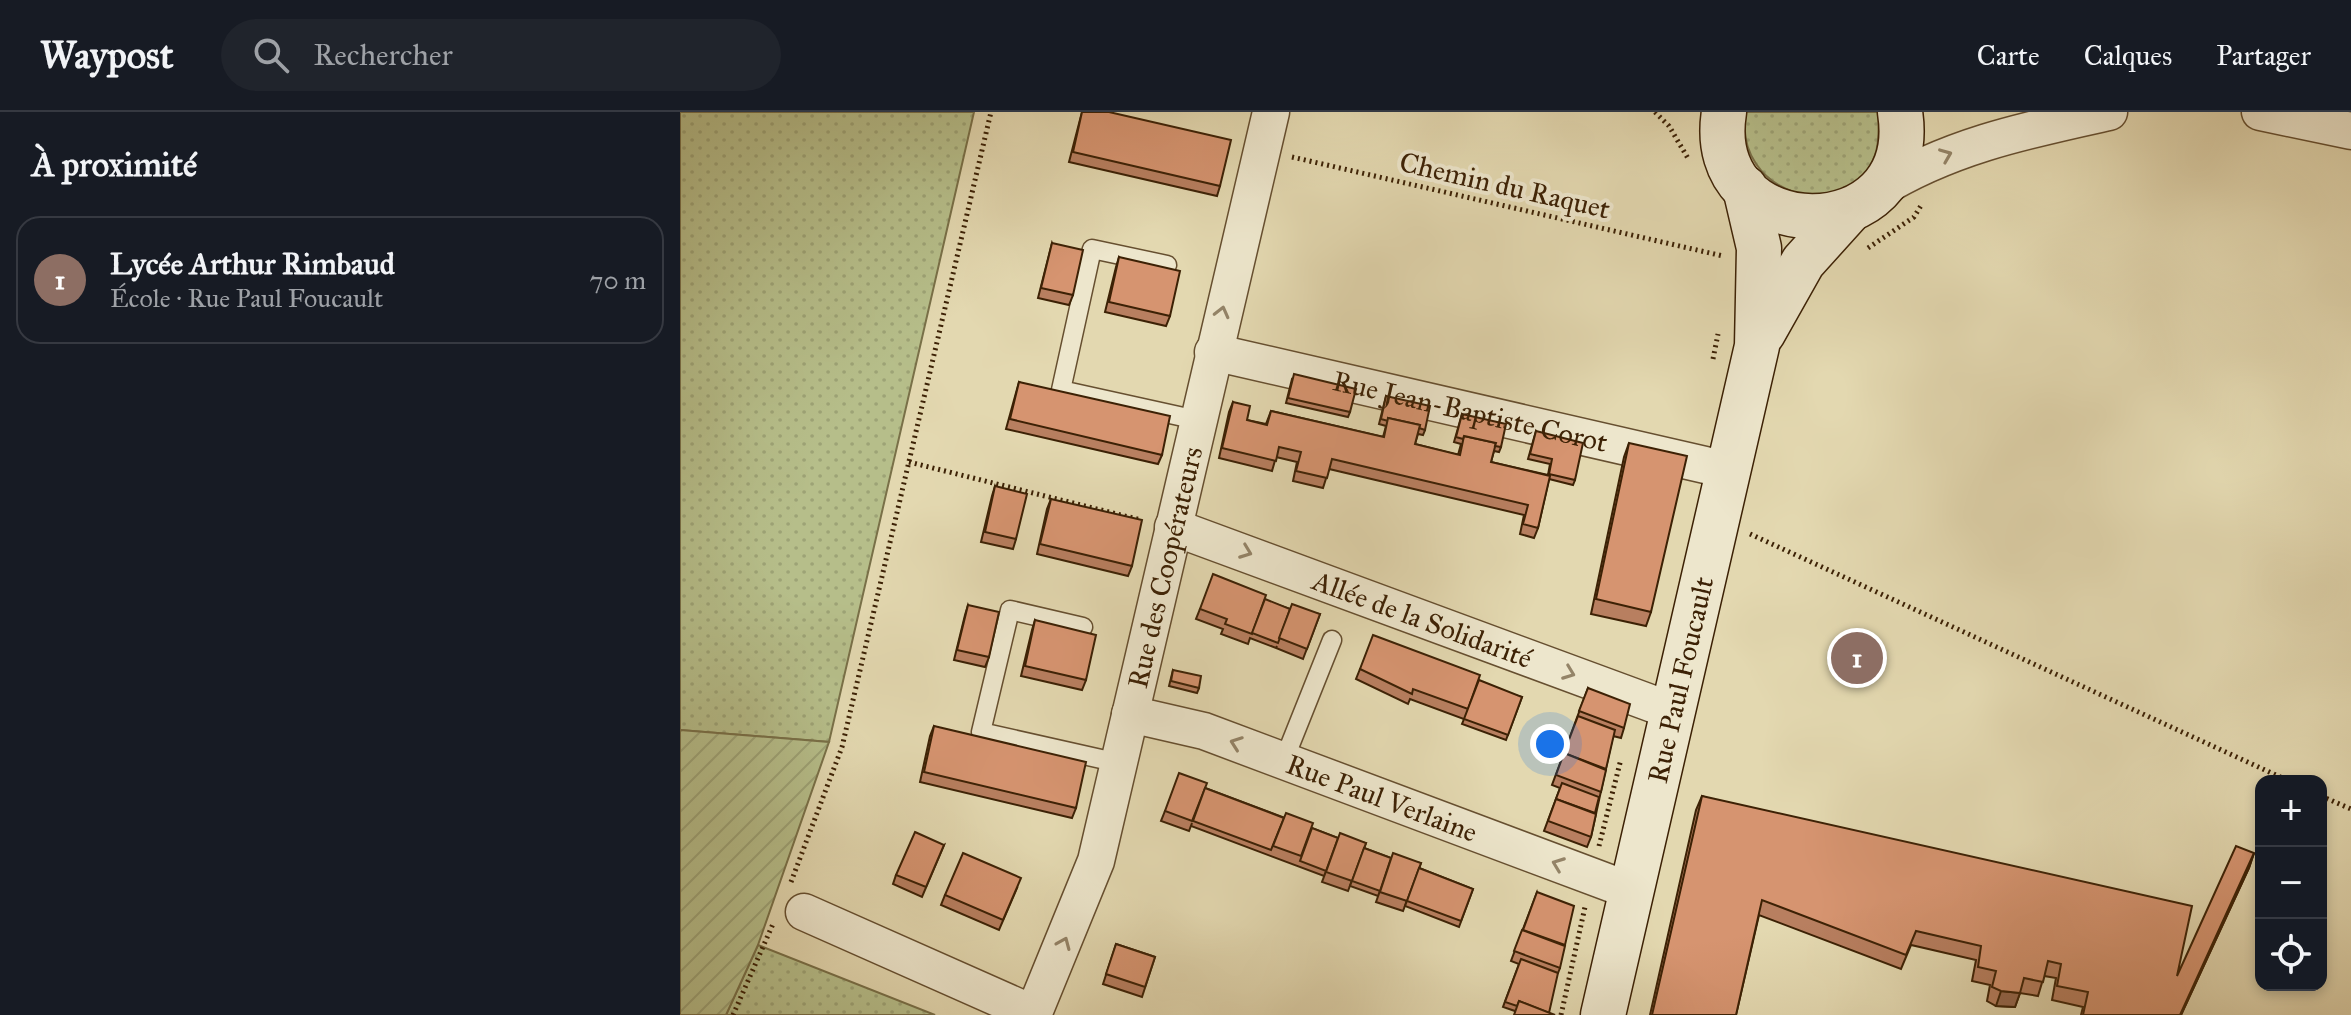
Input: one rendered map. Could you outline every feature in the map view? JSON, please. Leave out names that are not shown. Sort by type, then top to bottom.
[{"type":"street","name":"Rue des Coopérateurs","points":[[1034,1015],[1090,881],[1271,112]]},
{"type":"street","name":"Rue Paul Foucault","points":[[1757,346],[1803,262],[1863,201],[1899,154],[1900,112]]},
{"type":"street","points":[[2088,112],[2118,112]]},
{"type":"street","points":[[1722,115],[1726,153],[1745,188],[1765,205],[1789,215],[1823,218],[1863,201],[1919,166],[1972,144],[2109,112]]},
{"type":"street","points":[[2260,112],[2351,131]]},
{"type":"street","name":"Rue Paul Foucault","points":[[1603,1015],[1611,884],[1672,711],[1757,346],[1760,257],[1745,188]]},
{"type":"street","name":"Rue Jean-Baptiste Corot","points":[[1213,352],[1727,470]]},
{"type":"street","name":"Allée de la Solidarité","points":[[1173,527],[1672,711]]},
{"type":"street","name":"Rue Paul Verlaine","points":[[1130,714],[1204,731],[1611,884]]},
{"type":"street","points":[[789,906],[1034,1015]]},
{"type":"lane","points":[[1167,265],[1092,249],[1061,390],[1197,420]]},
{"type":"lane","points":[[1083,627],[1010,610],[981,732],[1119,763]]},
{"type":"lane","points":[[1284,760],[1332,640]]},
{"type":"path","points":[[733,1015],[789,906],[842,747],[991,112]]},
{"type":"path","points":[[1655,112],[1669,126],[1692,164]]},
{"type":"path","name":"Chemin du Raquet","points":[[1261,150],[1734,259]]},
{"type":"path","points":[[1711,368],[1721,321]]},
{"type":"path","points":[[909,462],[1173,527]]},
{"type":"path","points":[[1716,518],[2276,775]]},
{"type":"path","points":[[1561,1015],[1611,884],[1621,757]]},
{"type":"path","points":[[2327,799],[2351,809]]},
{"type":"green space","points":[[680,112],[974,112],[829,742],[680,730]]},
{"type":"green space","points":[[1746,112],[1879,112],[1877,150],[1861,178],[1842,191],[1819,196],[1795,192],[1773,182],[1756,164],[1746,141]]},
{"type":"green space","points":[[680,730],[829,742],[758,945],[726,1015],[680,1015]]},
{"type":"green space","points":[[758,945],[935,1015],[726,1015]]},
{"type":"building","points":[[1082,112],[1109,112],[1231,140],[1220,186],[1073,152]]},
{"type":"building","points":[[1052,243],[1083,250],[1073,295],[1041,288]]},
{"type":"building","points":[[1119,257],[1180,271],[1170,316],[1109,302]]},
{"type":"building","points":[[1294,374],[1356,389],[1350,412],[1288,398]]},
{"type":"building","points":[[1019,382],[1170,416],[1162,455],[1010,419]]},
{"type":"building","points":[[1386,396],[1430,406],[1425,430],[1419,428],[1420,425],[1381,419]]},
{"type":"building","points":[[1233,402],[1250,406],[1247,420],[1267,425],[1271,411],[1384,437],[1388,418],[1420,425],[1415,444],[1460,455],[1464,436],[1496,443],[1491,462],[1550,476],[1538,528],[1523,524],[1528,505],[1332,459],[1327,478],[1296,471],[1301,452],[1279,447],[1276,461],[1222,448]]},
{"type":"building","points":[[1462,414],[1506,424],[1501,447],[1495,446],[1496,443],[1456,437]]},
{"type":"building","points":[[1536,431],[1583,443],[1575,480],[1549,474],[1552,459],[1530,454]]},
{"type":"building","points":[[1629,443],[1687,456],[1651,612],[1596,599]]},
{"type":"building","points":[[995,486],[1027,494],[1016,539],[985,532]]},
{"type":"building","points":[[1051,499],[1142,520],[1132,566],[1040,544]]},
{"type":"building","points":[[1213,574],[1266,595],[1252,634],[1225,624],[1227,619],[1200,609]]},
{"type":"building","points":[[1265,599],[1290,609],[1278,643],[1252,633]]},
{"type":"building","points":[[1292,604],[1320,614],[1307,649],[1279,638]]},
{"type":"building","points":[[968,605],[999,612],[989,657],[957,650]]},
{"type":"building","points":[[1035,620],[1096,635],[1086,680],[1025,666]]},
{"type":"building","points":[[1373,635],[1480,675],[1468,709],[1413,689],[1412,694],[1360,669]]},
{"type":"building","points":[[1173,670],[1201,676],[1199,688],[1171,681]]},
{"type":"building","points":[[1479,680],[1522,697],[1508,735],[1464,719]]},
{"type":"building","points":[[1588,688],[1630,704],[1624,728],[1579,711]]},
{"type":"building","points":[[1578,716],[1615,730],[1606,769],[1564,753]]},
{"type":"building","points":[[934,726],[1086,762],[1076,808],[924,772]]},
{"type":"building","points":[[1564,753],[1606,770],[1601,792],[1556,775]]},
{"type":"building","points":[[1179,773],[1207,783],[1192,821],[1165,811]]},
{"type":"building","points":[[1562,783],[1599,797],[1595,813],[1556,799]]},
{"type":"building","points":[[1205,788],[1284,818],[1271,850],[1193,821]]},
{"type":"building","points":[[1702,796],[2192,906],[2177,976],[2236,846],[2254,853],[2180,1015],[2083,1015],[2088,992],[2057,986],[2061,964],[2048,961],[2043,982],[2024,978],[2020,993],[2001,991],[1992,987],[1996,971],[1978,967],[1981,946],[1916,931],[1906,955],[1762,900],[1736,1015],[1652,1015]]},
{"type":"building","points":[[1556,799],[1596,814],[1591,837],[1548,821]]},
{"type":"building","points":[[1286,813],[1313,823],[1301,856],[1273,846]]},
{"type":"building","points":[[1312,828],[1338,838],[1326,871],[1300,861]]},
{"type":"building","points":[[915,832],[944,845],[926,887],[896,875]]},
{"type":"building","points":[[1340,833],[1366,843],[1352,881],[1326,872]]},
{"type":"building","points":[[1364,848],[1391,858],[1380,891],[1352,881]]},
{"type":"building","points":[[963,853],[1021,878],[1003,920],[945,895]]},
{"type":"building","points":[[1393,853],[1421,863],[1407,901],[1380,892]]},
{"type":"building","points":[[1419,868],[1473,889],[1461,921],[1407,901]]},
{"type":"building","points":[[1537,892],[1574,906],[1565,945],[1523,930]]},
{"type":"building","points":[[1522,930],[1565,946],[1560,968],[1514,951]]},
{"type":"building","points":[[1116,944],[1155,957],[1145,987],[1106,974]]},
{"type":"building","points":[[1521,959],[1558,973],[1549,1013],[1519,1001],[1517,1006],[1505,1002]]},
{"type":"building","points":[[1519,1001],[1555,1015],[1514,1015]]},
{"type":"place","name":"Lycée Arthur Rimbaud","points":[[1857,658]]}]
